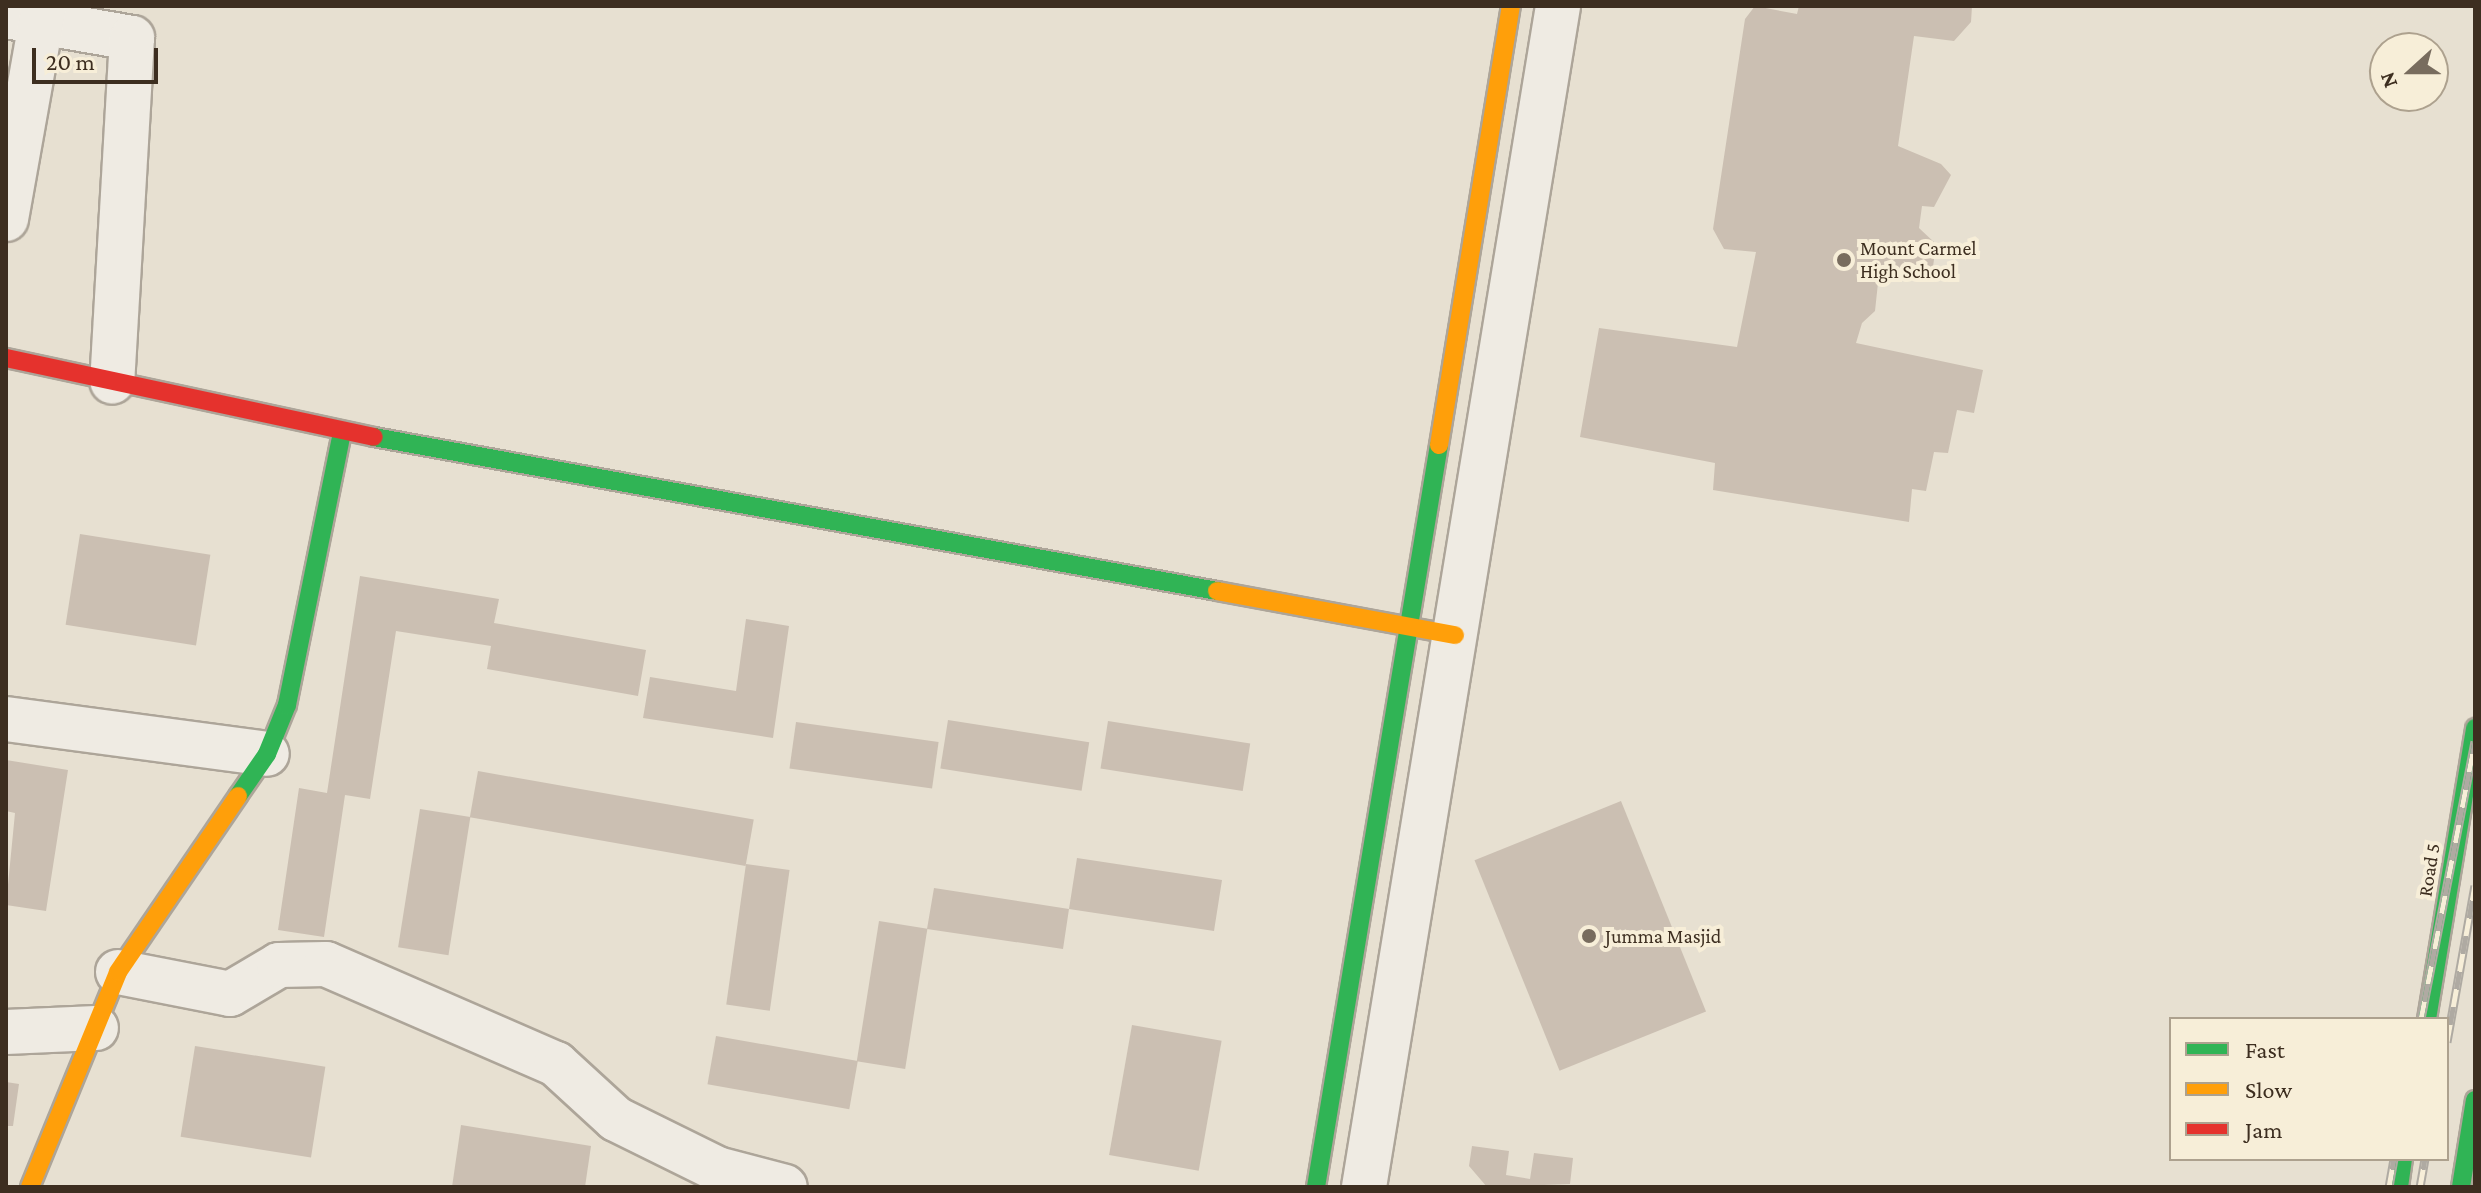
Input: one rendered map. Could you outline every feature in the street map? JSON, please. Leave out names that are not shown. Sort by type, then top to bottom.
[{"type":"street","points":[[1316,1187],[1511,6]]},
{"type":"street","points":[[1364,1187],[1558,6]]},
{"type":"street","points":[[6,219],[30,15],[132,38],[112,381]]},
{"type":"street","points":[[6,358],[342,431],[1455,635]]},
{"type":"street","points":[[30,1187],[118,972],[267,754],[287,705],[342,431]]},
{"type":"street","points":[[6,719],[267,754]]},
{"type":"street","name":"Road 5","points":[[2427,1017],[2475,728]]},
{"type":"street","points":[[118,972],[230,994],[279,965],[326,964],[556,1064],[616,1119],[717,1169],[785,1187]]},
{"type":"street","points":[[6,1032],[96,1028]]},
{"type":"street","points":[[2461,1187],[2475,1100]]},
{"type":"street","points":[[2399,1187],[2403,1161]]},
{"type":"building","name":"Mount Carmel High School","points":[[1755,6],[1797,14],[1799,6],[1972,6],[1971,22],[1954,41],[1914,36],[1898,146],[1941,164],[1951,175],[1934,207],[1922,206],[1919,228],[1936,244],[1933,267],[1918,278],[1869,272],[1878,283],[1875,311],[1862,323],[1856,343],[1983,370],[1974,413],[1957,410],[1948,453],[1934,452],[1926,491],[1912,489],[1909,522],[1713,490],[1715,463],[1580,437],[1599,328],[1737,347],[1756,252],[1724,249],[1713,229],[1745,19]]},
{"type":"building","points":[[80,534],[210,555],[196,646],[66,625]]},
{"type":"building","points":[[360,576],[499,599],[494,623],[646,650],[638,696],[487,669],[491,646],[396,631],[370,799],[345,795],[324,937],[278,930],[299,788],[327,793]]},
{"type":"building","points":[[746,619],[789,626],[773,738],[643,718],[650,677],[736,691]]},
{"type":"building","points":[[948,720],[1089,742],[1082,791],[940,768]]},
{"type":"building","points":[[1108,721],[1250,744],[1243,791],[1100,768]]},
{"type":"building","points":[[796,722],[939,742],[932,789],[789,769]]},
{"type":"building","points":[[6,760],[68,770],[46,911],[6,905],[15,813],[6,811]]},
{"type":"building","points":[[478,771],[754,820],[746,866],[470,817]]},
{"type":"building","name":"Jumma Masjid","points":[[1621,801],[1706,1011],[1560,1071],[1475,860]]},
{"type":"building","points":[[420,809],[470,817],[448,955],[398,947]]},
{"type":"building","points":[[1077,858],[1222,880],[1214,931],[1069,909]]},
{"type":"building","points":[[746,864],[790,870],[770,1011],[726,1005]]},
{"type":"building","points":[[934,888],[1069,909],[1063,949],[927,929]]},
{"type":"building","points":[[879,921],[927,929],[905,1069],[857,1061]]},
{"type":"building","points":[[1132,1025],[1222,1041],[1199,1171],[1109,1155]]},
{"type":"building","points":[[716,1036],[858,1061],[849,1109],[707,1084]]},
{"type":"building","points":[[195,1046],[325,1067],[311,1158],[181,1137]]},
{"type":"building","points":[[6,1082],[19,1084],[13,1126],[6,1126]]},
{"type":"building","points":[[461,1125],[591,1146],[585,1187],[452,1187]]},
{"type":"building","points":[[1472,1146],[1509,1151],[1506,1175],[1530,1179],[1534,1153],[1573,1158],[1570,1184],[1487,1187],[1469,1166]]},
{"type":"railway","points":[[2421,1017],[2475,741]]},
{"type":"railway","points":[[2449,1031],[2475,885]]},
{"type":"railway","points":[[2389,1187],[2394,1161]]},
{"type":"railway","points":[[2420,1187],[2425,1161]]},
{"type":"traffic: fast","points":[[238,796],[267,754],[287,705],[342,431]]},
{"type":"traffic: fast","points":[[374,437],[1217,591]]},
{"type":"traffic: fast","points":[[1316,1187],[1439,445]]},
{"type":"traffic: fast","points":[[2427,1017],[2475,728]]},
{"type":"traffic: fast","points":[[2461,1187],[2475,1100]]},
{"type":"traffic: fast","points":[[2399,1187],[2403,1161]]},
{"type":"traffic: slow","points":[[1439,445],[1511,6]]},
{"type":"traffic: slow","points":[[1217,591],[1455,635]]},
{"type":"traffic: slow","points":[[30,1187],[118,972],[238,796]]},
{"type":"traffic: jam","points":[[6,358],[374,437]]},
{"type":"place","name":"Mount Carmel High School","points":[[1844,260]]},
{"type":"place","name":"Jumma Masjid","points":[[1589,936]]}]
